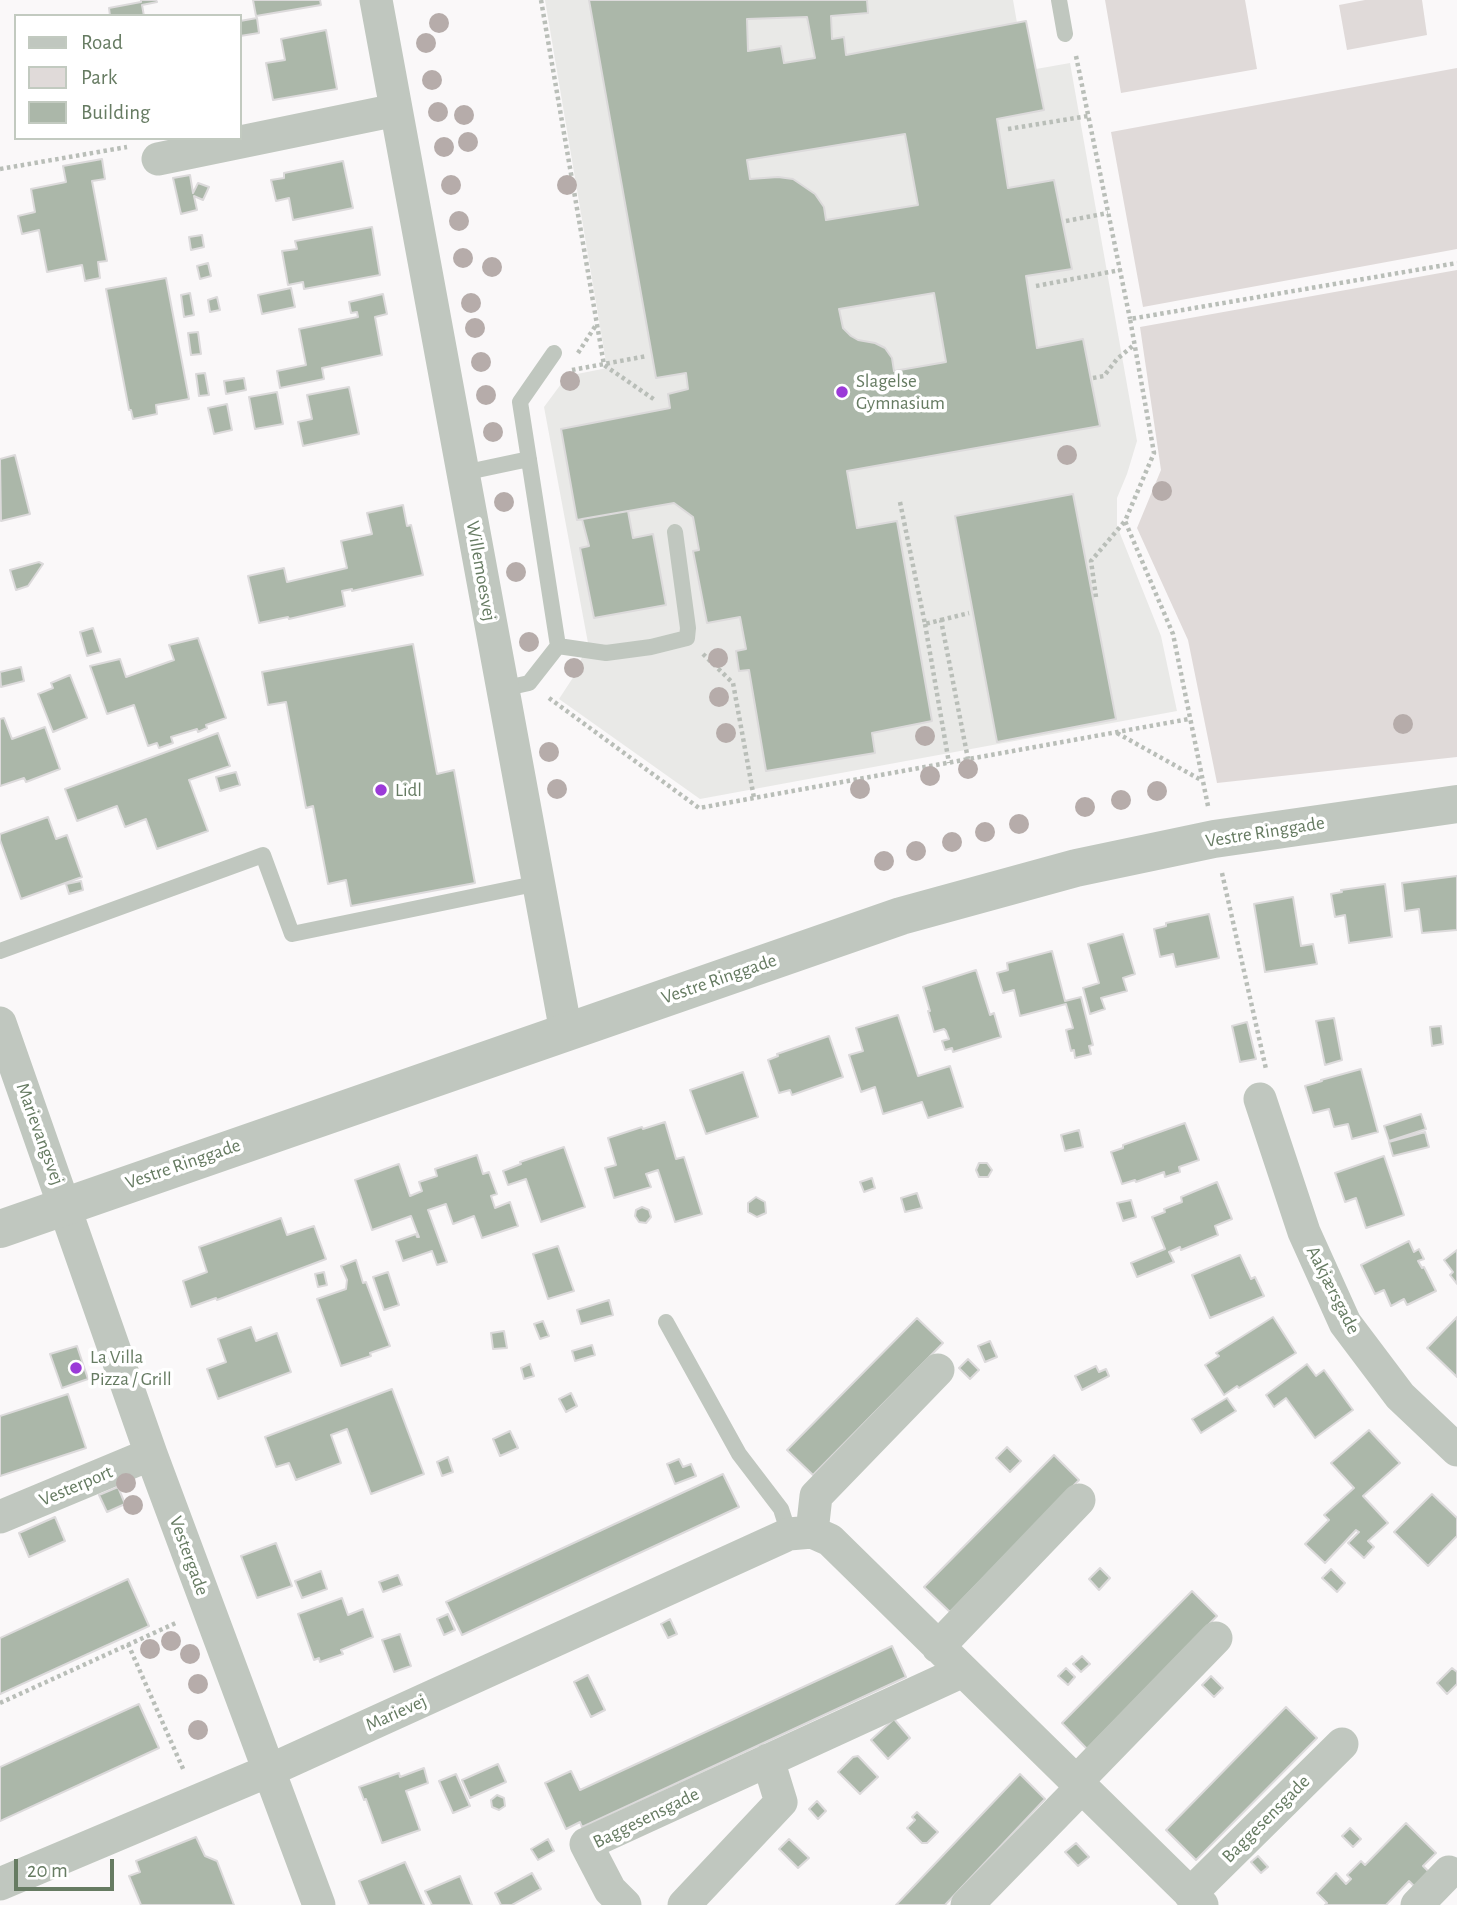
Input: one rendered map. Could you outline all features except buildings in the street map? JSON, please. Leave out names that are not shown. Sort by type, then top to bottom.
[{"type":"street","name":"Willemoesvej","points":[[376,0],[463,473],[515,686],[539,883],[566,1032]]},
{"type":"street","points":[[158,159],[396,110]]},
{"type":"street","name":"Vestre Ringgade","points":[[0,1229],[901,916],[1076,868],[1214,839],[1457,804]]},
{"type":"street","name":"Marievangsvej","points":[[0,1023],[65,1205]]},
{"type":"street","name":"Aakjærsgade","points":[[1260,1099],[1304,1232],[1345,1323],[1400,1396],[1457,1450]]},
{"type":"street","name":"Vestergade","points":[[65,1205],[151,1454],[319,1905]]},
{"type":"street","points":[[801,1533],[816,1496],[938,1370]]},
{"type":"street","name":"Vesterport","points":[[0,1517],[151,1454]]},
{"type":"street","points":[[938,1647],[1079,1500]]},
{"type":"street","name":"Baggesensgade","points":[[801,1533],[830,1540],[1196,1899],[1342,1744]]},
{"type":"street","name":"Marievej","points":[[0,1884],[268,1771],[801,1533]]},
{"type":"street","points":[[967,1905],[1216,1638]]},
{"type":"street","name":"Baggesensgade","points":[[625,1905],[610,1890],[586,1844],[963,1671]]},
{"type":"street","points":[[684,1905],[781,1802],[768,1760]]},
{"type":"street","points":[[1416,1905],[1449,1872]]},
{"type":"lane","points":[[1059,0],[1065,34]]},
{"type":"lane","points":[[554,353],[520,402],[558,646]]},
{"type":"lane","points":[[463,473],[529,459]]},
{"type":"lane","points":[[558,646],[606,653],[651,647],[687,638],[688,628],[674,532]]},
{"type":"lane","points":[[515,686],[558,646]]},
{"type":"lane","points":[[0,951],[263,855],[292,934],[539,883]]},
{"type":"lane","points":[[666,1322],[740,1454],[801,1533]]},
{"type":"path","points":[[541,0],[604,365],[655,400]]},
{"type":"path","points":[[1065,34],[1075,55],[1088,116],[1135,344],[1153,453],[1125,521],[1091,561],[1096,597]]},
{"type":"path","points":[[1008,129],[1088,116]]},
{"type":"path","points":[[0,169],[141,145],[158,159]]},
{"type":"path","points":[[1066,221],[1108,213]]},
{"type":"path","points":[[1130,319],[1457,263]]},
{"type":"path","points":[[1036,286],[1120,270]]},
{"type":"path","points":[[1093,378],[1104,376],[1117,359],[1135,344]]},
{"type":"path","points":[[566,372],[647,356]]},
{"type":"path","points":[[900,502],[950,763]]},
{"type":"path","points":[[1125,521],[1173,634],[1214,839],[1268,1076],[1260,1099]]},
{"type":"path","points":[[925,624],[969,613]]},
{"type":"path","points":[[941,620],[968,759]]},
{"type":"path","points":[[687,638],[733,683],[754,798]]},
{"type":"path","points":[[515,686],[699,808],[1190,719]]},
{"type":"path","points":[[1116,733],[1202,780]]},
{"type":"path","points":[[0,1703],[208,1608]]},
{"type":"path","points":[[128,1644],[197,1800]]},
{"type":"shaded area","name":"Slagelse Gymnasium","points":[[545,0],[1013,0],[1017,23],[1026,21],[1036,69],[1070,63],[1137,441],[1117,498],[1117,526],[1161,636],[1177,711],[700,799],[559,699],[574,676],[588,643],[544,407],[567,376],[607,368]]},
{"type":"green space","points":[[1105,0],[1245,0],[1257,69],[1121,93]]},
{"type":"green space","points":[[1365,0],[1422,0],[1427,35],[1347,50],[1339,5]]},
{"type":"green space","points":[[1457,68],[1457,249],[1143,307],[1111,132]]},
{"type":"green space","points":[[1457,270],[1457,757],[1217,783],[1188,640],[1137,528],[1161,470],[1140,327]]},
{"type":"place","name":"Slagelse Gymnasium","points":[[842,392]]},
{"type":"place","name":"Lidl","points":[[381,790]]},
{"type":"place","name":"La Villa Pizza / Grill","points":[[76,1368]]}]
